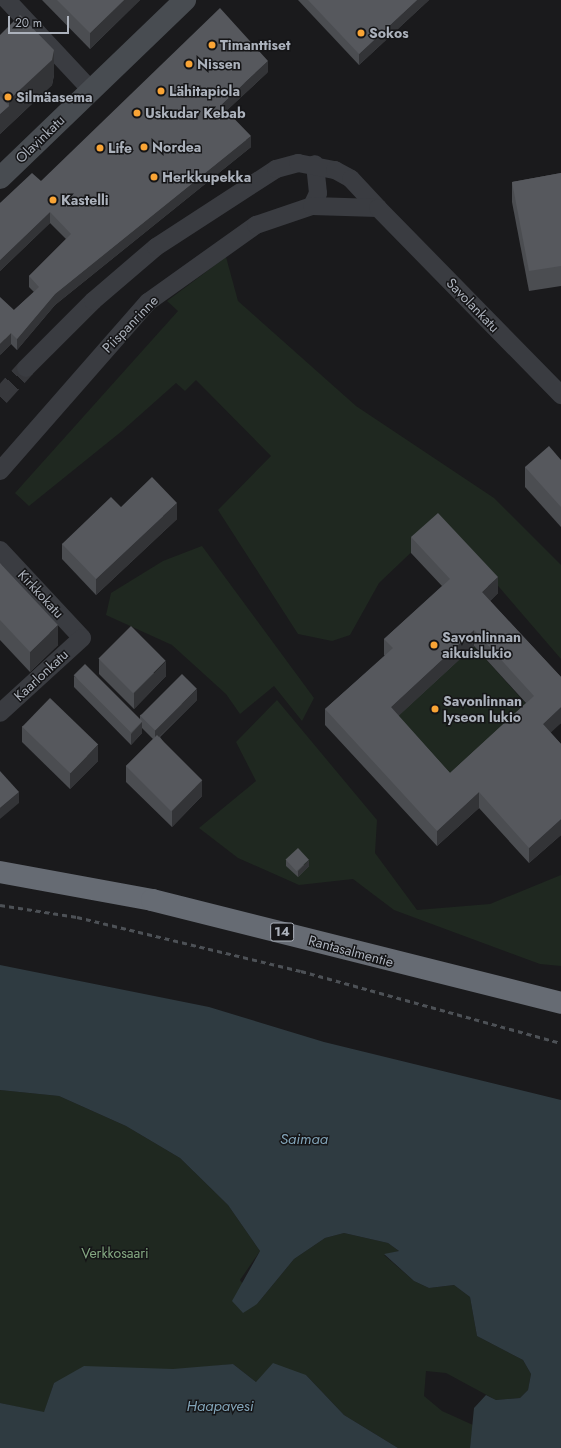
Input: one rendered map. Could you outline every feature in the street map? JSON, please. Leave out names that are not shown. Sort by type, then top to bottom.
[{"type":"highway","name":"Rantasalmentie","points":[[0,872],[152,900],[561,1003]]},
{"type":"main road","name":"Olavinkatu","points":[[0,178],[185,0]]},
{"type":"street","points":[[7,0],[91,90]]},
{"type":"street","points":[[26,368],[93,301],[156,247],[218,204],[276,169],[298,163],[315,164],[318,193],[312,206]]},
{"type":"street","name":"Savolankatu","points":[[315,164],[351,179],[381,212],[561,395]]},
{"type":"street","name":"Piispanrinne","points":[[0,471],[148,302],[256,224],[312,206],[381,212]]},
{"type":"street","name":"Kirkkokatu","points":[[0,550],[82,638]]},
{"type":"street","name":"Kaarlonkatu","points":[[0,713],[82,638]]},
{"type":"green space","points":[[226,257],[238,301],[356,406],[494,498],[561,565],[561,659],[443,522],[379,583],[350,635],[332,641],[298,634],[218,510],[271,456],[196,380],[185,391],[176,383],[122,431],[29,506],[15,493],[178,311],[167,301]]},
{"type":"green space","points":[[202,546],[314,698],[302,721],[274,686],[240,714],[226,694],[172,645],[106,615],[111,593],[163,561]]},
{"type":"green space","points":[[474,646],[534,712],[450,788],[390,722]]},
{"type":"green space","points":[[277,700],[377,820],[375,853],[417,910],[490,904],[561,875],[561,966],[540,964],[394,910],[353,879],[299,885],[238,858],[199,828],[256,781],[236,742]]},
{"type":"green space","name":"Verkkosaari","points":[[0,1090],[59,1096],[126,1126],[180,1158],[228,1205],[260,1251],[240,1280],[257,1304],[294,1259],[325,1238],[344,1233],[388,1243],[399,1251],[384,1255],[414,1281],[429,1288],[454,1285],[470,1297],[477,1336],[523,1360],[531,1374],[528,1390],[520,1398],[496,1400],[446,1373],[426,1371],[424,1396],[442,1411],[473,1425],[470,1448],[398,1448],[344,1415],[306,1375],[256,1382],[233,1364],[54,1383],[44,1413],[0,1403]]},
{"type":"water","name":"Saimaa","points":[[0,965],[209,1007],[324,1042],[561,1100],[561,1448],[470,1448],[474,1408],[486,1395],[496,1400],[520,1398],[528,1390],[531,1374],[523,1360],[477,1336],[470,1297],[454,1285],[429,1288],[414,1281],[384,1254],[399,1251],[388,1243],[344,1233],[325,1238],[294,1259],[257,1304],[243,1313],[232,1301],[260,1251],[228,1205],[180,1158],[126,1126],[59,1096],[0,1090]]},
{"type":"water","name":"Haapavesi","points":[[273,1363],[306,1375],[344,1415],[398,1448],[0,1448],[0,1403],[44,1412],[54,1383],[84,1366],[173,1369],[233,1364],[256,1382]]},
{"type":"building","points":[[57,0],[124,0],[90,33]]},
{"type":"building","name":"Sokos","points":[[308,0],[417,0],[359,54]]},
{"type":"building","points":[[220,8],[268,61],[221,105],[251,136],[55,294],[17,339],[11,333],[0,344],[0,297],[14,310],[39,287],[29,276],[71,234],[50,212],[0,260],[0,203],[32,173],[41,181]]},
{"type":"building","points":[[20,15],[54,50],[52,60],[9,100],[0,90],[0,35]]},
{"type":"building","points":[[0,96],[9,106],[0,114]]},
{"type":"building","points":[[561,173],[561,266],[529,271],[512,182]]},
{"type":"building","points":[[549,446],[561,460],[561,507],[525,467]]},
{"type":"building","points":[[152,477],[177,503],[96,579],[62,544],[111,497],[121,507]]},
{"type":"building","points":[[438,513],[498,577],[482,592],[561,677],[561,707],[543,724],[561,744],[561,819],[529,848],[479,792],[437,831],[325,709],[393,648],[384,639],[450,579],[411,537]],"holes":[[[474,630],[534,696],[450,773],[391,707]]]},
{"type":"building","points":[[0,563],[58,625],[30,652],[0,620]]},
{"type":"building","points":[[131,626],[166,661],[133,693],[98,659]]},
{"type":"building","points":[[85,664],[142,721],[131,733],[74,675]]},
{"type":"building","points":[[182,674],[197,689],[155,731],[140,716]]},
{"type":"building","points":[[50,698],[98,745],[70,773],[22,727]]},
{"type":"building","points":[[157,735],[202,780],[171,811],[126,766]]},
{"type":"building","points":[[0,771],[19,792],[0,808]]},
{"type":"building","points":[[298,848],[309,860],[296,871],[286,860]]},
{"type":"tunnel","points":[[0,397],[26,368]]},
{"type":"railway","points":[[0,905],[77,917],[301,971],[561,1043]]},
{"type":"place","name":"Sokos","points":[[361,33]]},
{"type":"place","name":"Timanttiset","points":[[212,45]]},
{"type":"place","name":"Nissen","points":[[189,64]]},
{"type":"place","name":"Lähitapiola","points":[[161,91]]},
{"type":"place","name":"Silmäasema","points":[[8,97]]},
{"type":"place","name":"Uskudar Kebab","points":[[137,113]]},
{"type":"place","name":"Nordea","points":[[144,147]]},
{"type":"place","name":"Life","points":[[100,148]]},
{"type":"place","name":"Herkkupekka","points":[[154,177]]},
{"type":"place","name":"Kastelli","points":[[53,200]]},
{"type":"place","name":"Savonlinnan aikuislukio","points":[[434,645]]},
{"type":"place","name":"Savonlinnan lyseon lukio","points":[[435,709]]}]
